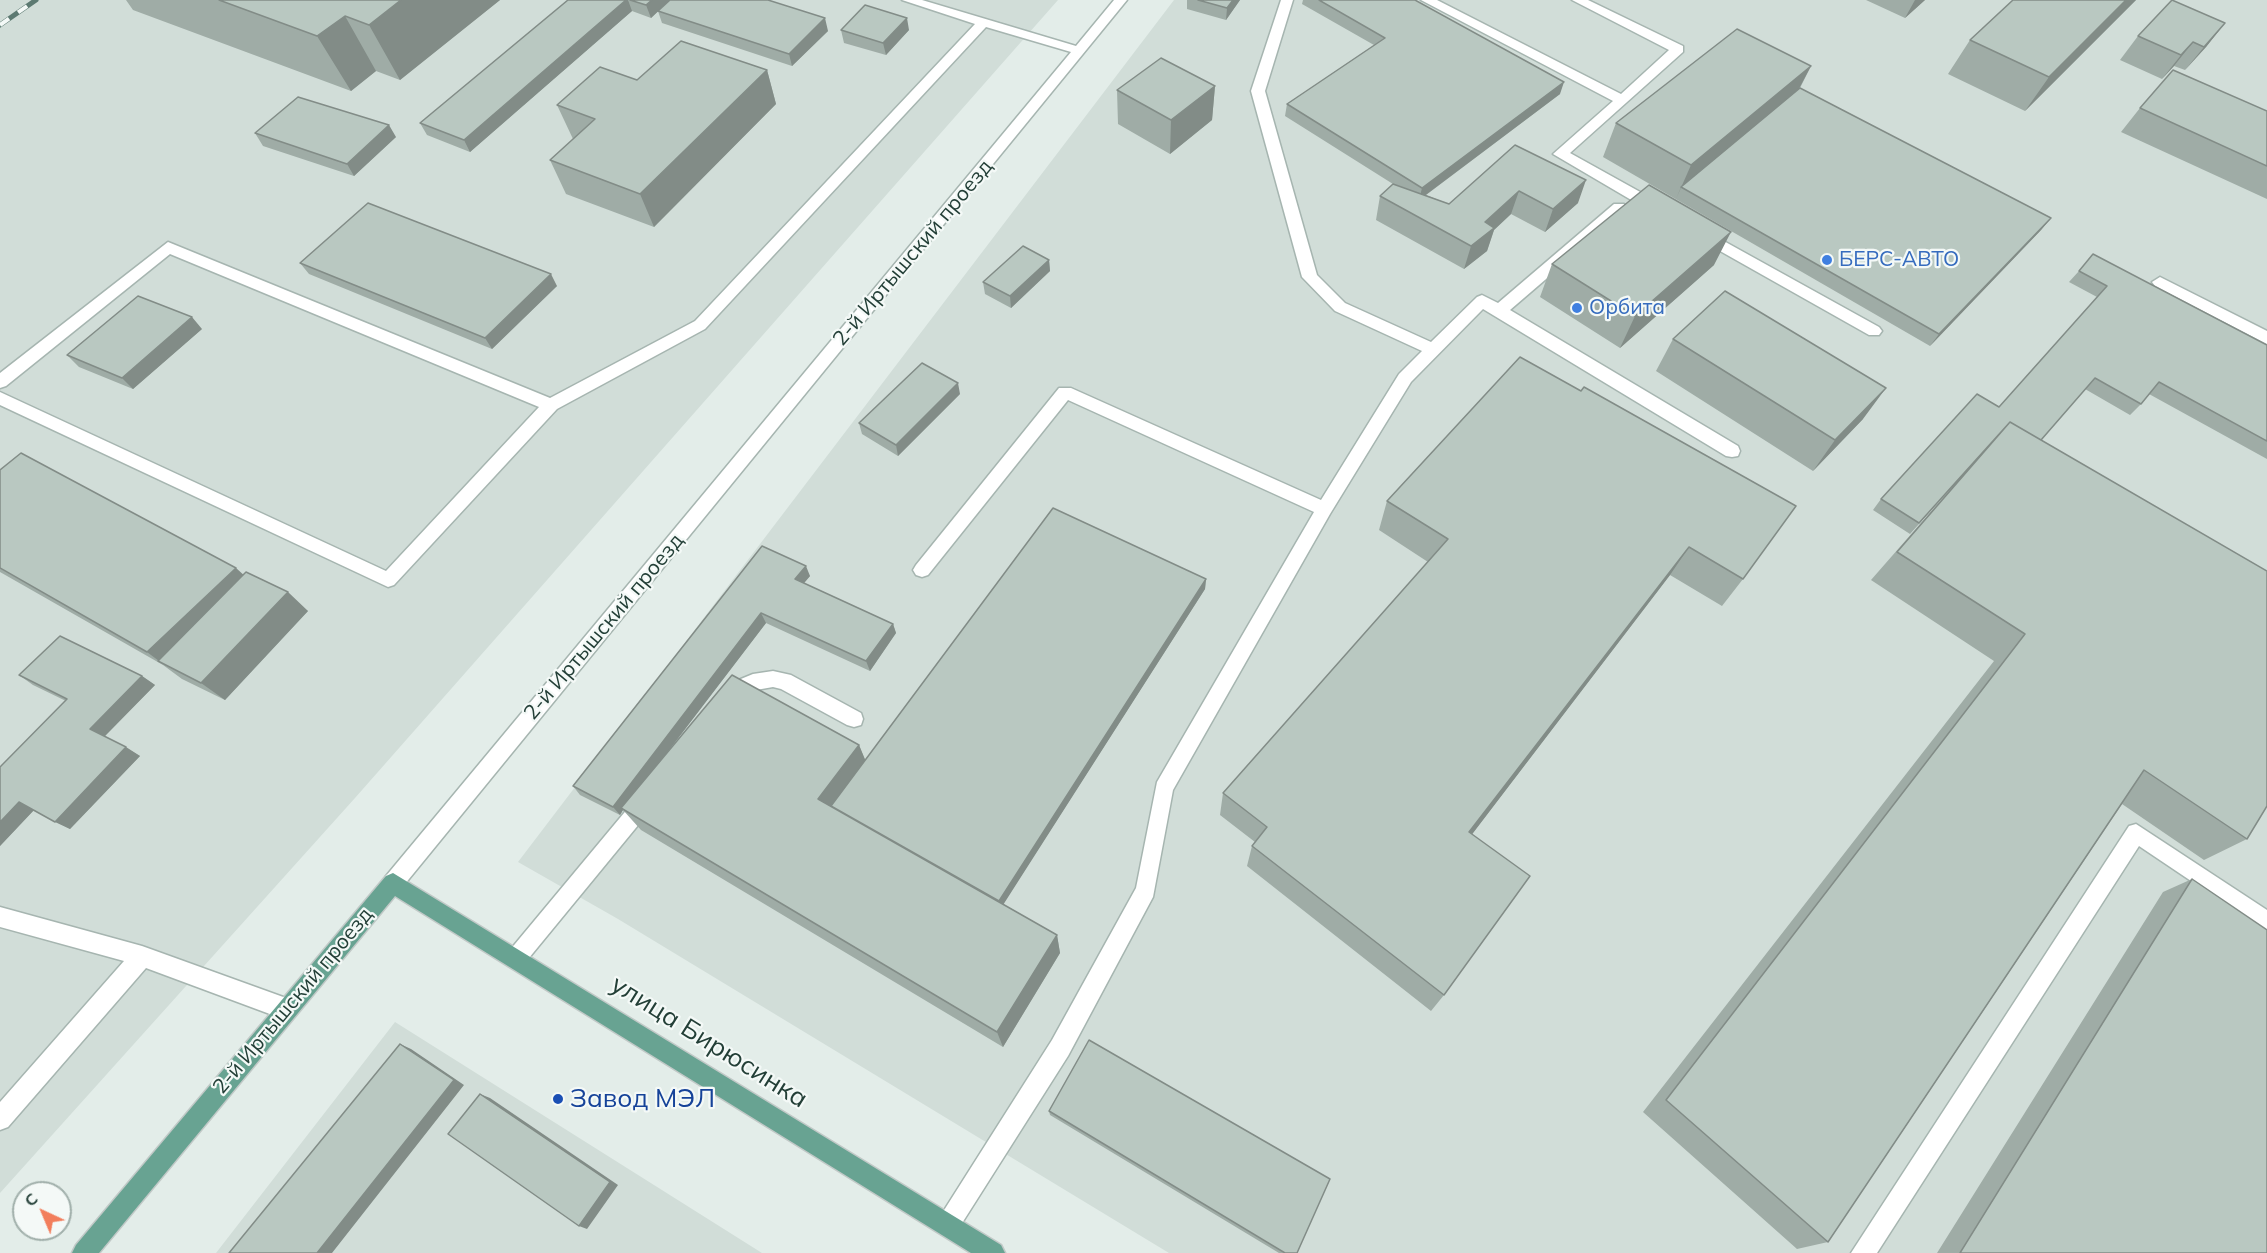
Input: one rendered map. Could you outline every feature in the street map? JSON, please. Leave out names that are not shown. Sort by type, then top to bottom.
[{"type":"main road","name":"улица Бирюсинка","points":[[393,883],[949,1223],[993,1253]]},
{"type":"main road","name":"2-й Иртышский проезд","points":[[84,1253],[393,883]]},
{"type":"street","points":[[908,0],[1080,51]]},
{"type":"street","name":"2-й Иртышский проезд","points":[[393,883],[1121,0]]},
{"type":"street","points":[[1287,0],[1258,91],[1310,277],[1340,307],[1433,350]]},
{"type":"street","points":[[1427,0],[1622,100]]},
{"type":"street","points":[[1578,0],[1678,49],[1560,154],[1671,216]]},
{"type":"street","points":[[0,398],[388,580],[551,405],[700,325],[984,22]]},
{"type":"street","points":[[1499,311],[1619,208]]},
{"type":"street","points":[[1692,228],[1874,331]]},
{"type":"street","points":[[0,382],[168,247],[551,405]]},
{"type":"street","points":[[2160,282],[2267,338]]},
{"type":"street","points":[[949,1223],[1060,1048],[1146,890],[1164,788],[1324,509],[1405,378],[1482,301],[1732,451]]},
{"type":"street","points":[[922,570],[1065,392],[1324,509]]},
{"type":"street","points":[[719,713],[743,687],[753,682],[774,679],[784,681],[854,719]]},
{"type":"street","points":[[517,957],[660,784]]},
{"type":"street","points":[[1863,1253],[2136,833],[2267,922]]},
{"type":"street","points":[[0,917],[142,956],[286,1009]]},
{"type":"street","points":[[0,1119],[142,956]]},
{"type":"shaded area","points":[[0,0],[1058,0],[355,798],[0,1193]]},
{"type":"shaded area","points":[[1174,0],[2267,0],[2267,1253],[1169,1253],[618,919],[518,862]]},
{"type":"shaded area","points":[[395,1022],[762,1253],[216,1253]]},
{"type":"building","points":[[219,0],[401,0],[369,25],[345,16],[317,36]]},
{"type":"building","points":[[568,0],[626,0],[464,140],[420,123]]},
{"type":"building","points":[[630,0],[652,0],[646,5]]},
{"type":"building","points":[[670,0],[768,0],[825,18],[789,54],[658,11]]},
{"type":"building","points":[[1198,0],[1233,0],[1227,8]]},
{"type":"building","points":[[1319,0],[1415,0],[1564,82],[1422,188],[1287,104],[1385,38]]},
{"type":"building","points":[[2013,0],[2126,0],[2049,77],[1970,40]]},
{"type":"building","points":[[2172,0],[2225,23],[2204,47],[2193,42],[2181,55],[2138,36]]},
{"type":"building","points":[[865,5],[907,18],[883,43],[841,30]]},
{"type":"building","points":[[1737,29],[1811,66],[1691,165],[1616,123]]},
{"type":"building","points":[[681,41],[767,70],[640,194],[550,160],[595,119],[557,105],[600,67],[637,80]]},
{"type":"building","points":[[1161,58],[1215,86],[1171,120],[1117,90]]},
{"type":"building","points":[[2173,70],[2267,111],[2267,166],[2140,108]]},
{"type":"building","points":[[1800,88],[2051,218],[1939,334],[1681,187]]},
{"type":"building","points":[[298,97],[389,125],[347,164],[255,133]]},
{"type":"building","points":[[1515,145],[1586,180],[1553,209],[1519,191],[1485,222],[1494,228],[1471,246],[1380,196],[1393,184],[1449,204]]},
{"type":"building","points":[[1649,185],[1731,232],[1635,316],[1552,264]]},
{"type":"building","points":[[368,203],[551,274],[485,338],[300,263]]},
{"type":"building","points":[[1023,246],[1049,260],[1010,296],[983,282]]},
{"type":"building","points":[[2093,254],[2267,345],[2267,441],[2159,382],[2141,404],[2095,378],[2041,440],[2010,422],[1919,523],[1881,499],[1977,394],[1999,407],[2107,286],[2079,271]]},
{"type":"building","points":[[1725,291],[1886,388],[1835,440],[1673,339]]},
{"type":"building","points":[[138,296],[192,317],[122,378],[67,355]]},
{"type":"building","points":[[1520,357],[1581,391],[1584,387],[1796,506],[1743,579],[1689,547],[1469,832],[1530,876],[1444,995],[1252,846],[1267,827],[1223,793],[1448,539],[1387,501]]},
{"type":"building","points":[[922,363],[958,383],[896,445],[859,423]]},
{"type":"building","points":[[2010,422],[2267,571],[2267,806],[2247,839],[2144,770],[1828,1242],[1666,1100],[2025,634],[1897,552]]},
{"type":"building","points":[[21,453],[236,568],[147,652],[0,568],[0,470]]},
{"type":"building","points":[[1053,508],[1206,579],[999,901],[831,806]]},
{"type":"building","points":[[762,546],[806,566],[795,579],[893,624],[866,661],[761,613],[613,807],[573,786]]},
{"type":"building","points":[[246,572],[288,592],[201,683],[158,661]]},
{"type":"building","points":[[60,636],[142,676],[90,729],[126,747],[55,822],[19,802],[0,822],[0,767],[67,699],[19,675]]},
{"type":"building","points":[[732,675],[859,745],[818,799],[1057,935],[997,1032],[621,808]]},
{"type":"building","points":[[2192,879],[2267,930],[2267,1253],[1960,1253]]},
{"type":"building","points":[[1089,1040],[1330,1179],[1297,1253],[1285,1253],[1049,1111]]},
{"type":"building","points":[[400,1044],[454,1080],[317,1253],[229,1253]]},
{"type":"building","points":[[480,1094],[610,1182],[579,1226],[448,1134]]},
{"type":"railway","points":[[0,25],[36,0]]},
{"type":"place","name":"БЕРС-АВТО","points":[[1827,260]]},
{"type":"place","name":"Орбита","points":[[1577,308]]},
{"type":"place","name":"Завод МЭЛ","points":[[558,1099]]}]
